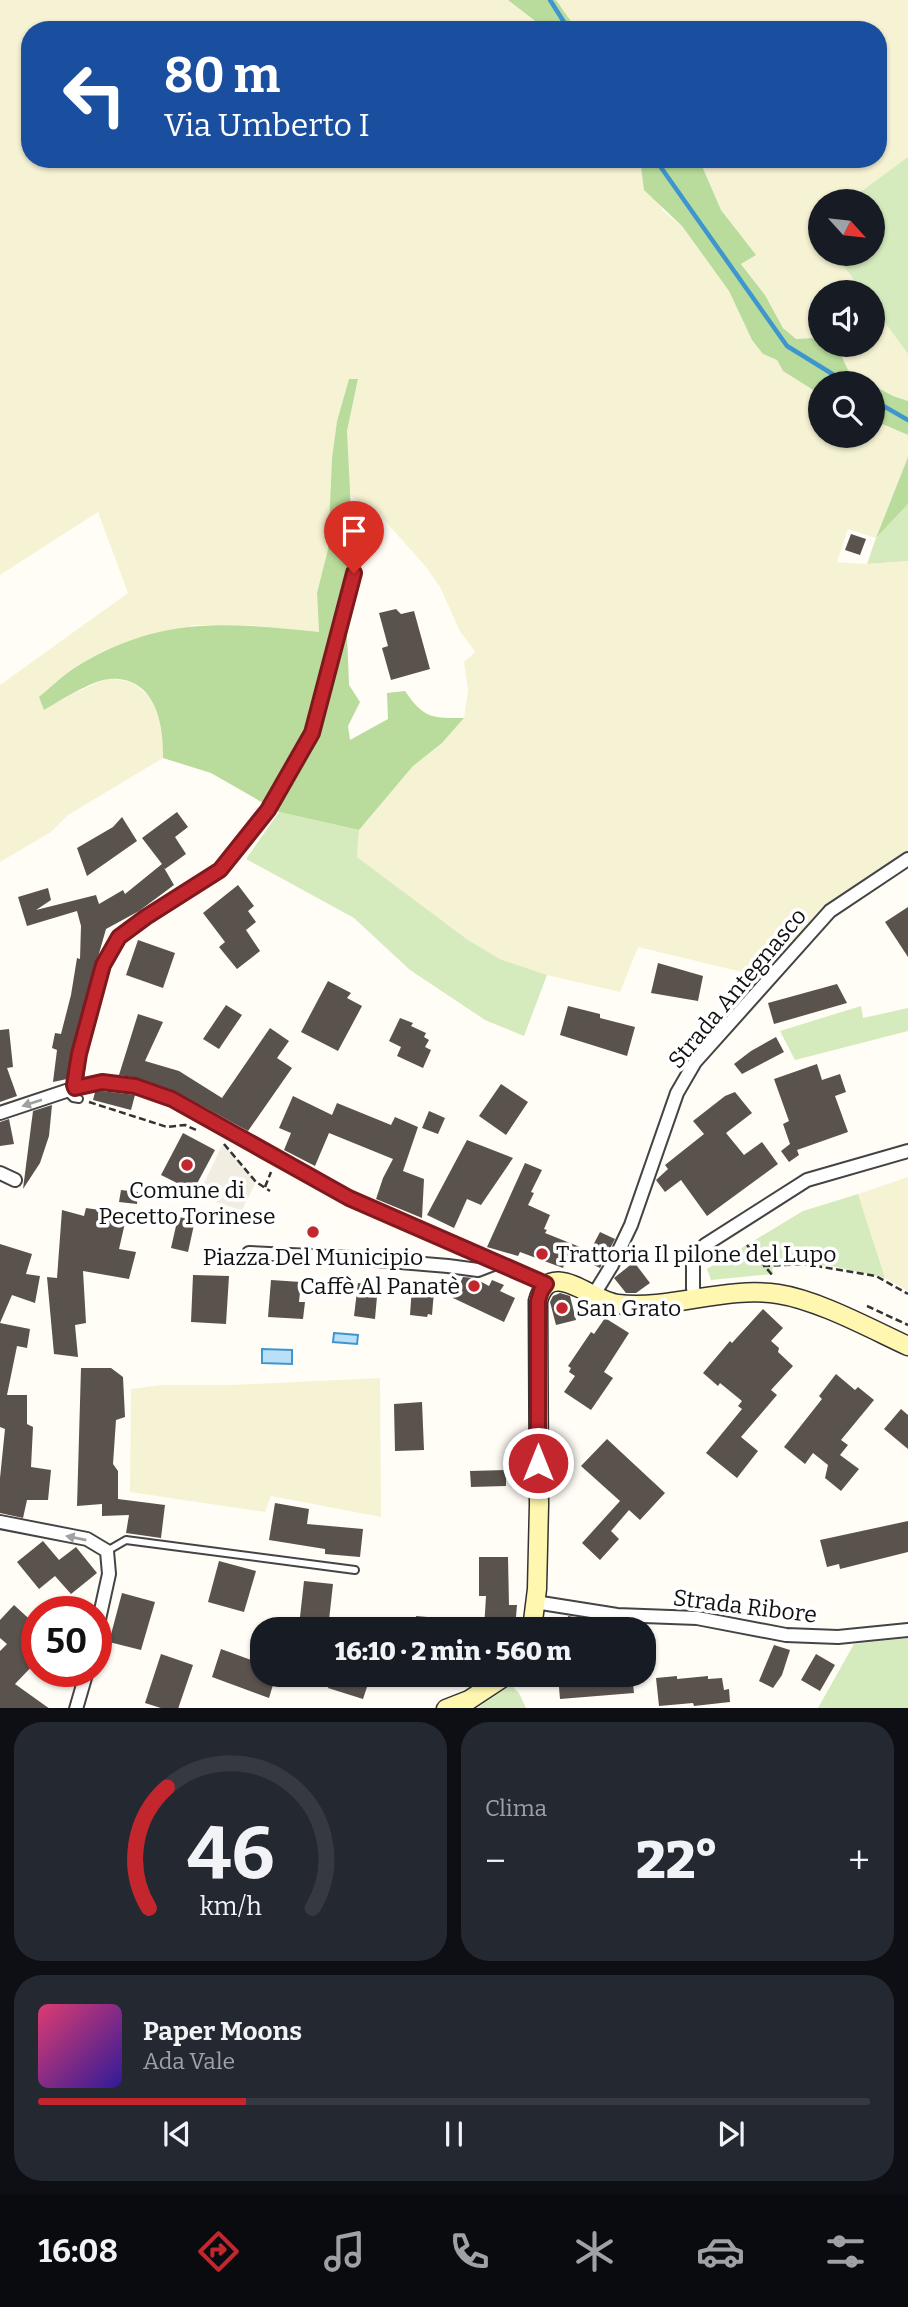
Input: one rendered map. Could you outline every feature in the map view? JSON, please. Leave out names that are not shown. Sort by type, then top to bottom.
[{"type":"main road","points":[[533,1617],[539,1505],[538,1301],[546,1284],[553,1280],[564,1282],[610,1303],[639,1307],[735,1294],[780,1294],[829,1310],[908,1346]]},
{"type":"main road","points":[[448,1708],[488,1687]]},
{"type":"street","points":[[73,1093],[79,1054],[103,965],[119,937],[220,870],[268,810],[312,733],[354,573]]},
{"type":"street","name":"Strada Antegnasco","points":[[593,1296],[612,1265],[631,1225],[677,1093],[695,1062],[830,911],[908,859]]},
{"type":"street","points":[[0,1113],[102,1082],[135,1086],[172,1099],[349,1198],[546,1284]]},
{"type":"street","points":[[695,1298],[693,1262],[705,1245],[807,1180],[908,1151]]},
{"type":"street","points":[[0,1173],[15,1180]]},
{"type":"street","points":[[249,1253],[478,1270],[496,1263]]},
{"type":"street","points":[[0,1522],[87,1539],[107,1551],[108,1574],[104,1596]]},
{"type":"street","name":"Strada Ribore","points":[[535,1602],[617,1615],[697,1618],[786,1634],[838,1637],[908,1630]]},
{"type":"street","points":[[76,1708],[82,1687]]},
{"type":"lane","points":[[107,1551],[126,1540],[355,1570]]},
{"type":"path","points":[[73,1093],[167,1127],[185,1125],[204,1134]]},
{"type":"path","points":[[223,1143],[256,1182],[270,1191]]},
{"type":"path","points":[[265,1187],[271,1171]]},
{"type":"path","points":[[747,1245],[780,1284]]},
{"type":"path","points":[[763,1266],[804,1264],[876,1276],[908,1294]]},
{"type":"shaded area","points":[[0,0],[508,0],[536,21],[21,21],[21,168],[640,168],[663,211],[682,226],[729,291],[752,340],[763,354],[777,360],[783,371],[808,387],[808,448],[885,448],[885,425],[908,435],[908,457],[876,538],[848,529],[837,562],[867,564],[908,561],[908,853],[826,906],[763,977],[638,947],[620,992],[547,975],[500,959],[468,940],[357,857],[359,830],[413,766],[442,743],[464,718],[468,690],[464,662],[475,652],[460,631],[440,587],[426,567],[378,513],[349,495],[347,431],[358,380],[349,379],[337,421],[332,459],[328,549],[317,593],[319,633],[249,625],[193,625],[44,709],[108,678],[132,682],[154,701],[164,733],[163,758],[68,815],[51,832],[0,862],[0,685],[128,593],[98,512],[0,575]]},
{"type":"shaded area","points":[[556,0],[908,0],[908,157],[864,189],[808,189],[808,266],[844,266],[854,280],[808,280],[808,338],[796,339],[783,328],[765,295],[741,263],[755,255],[721,210],[703,168],[887,168],[887,21],[571,21]]},
{"type":"shaded area","points":[[885,322],[908,354],[908,401],[885,391],[885,371],[848,370],[842,357],[885,357]]},
{"type":"shaded area","points":[[223,1143],[256,1182],[242,1210],[217,1203],[199,1194]]},
{"type":"shaded area","points":[[908,1177],[908,1291],[885,1278],[858,1194]]},
{"type":"shaded area","points":[[380,1378],[381,1517],[271,1496],[265,1512],[130,1492],[131,1389],[161,1385],[232,1385]]},
{"type":"green space","points":[[508,0],[556,0],[571,21],[535,21]]},
{"type":"green space","points":[[908,157],[908,354],[885,322],[885,280],[854,280],[844,266],[886,266],[886,189],[864,189]]},
{"type":"green space","points":[[641,168],[703,168],[721,210],[756,255],[741,264],[765,295],[783,328],[796,339],[808,338],[808,357],[842,357],[850,371],[808,371],[808,387],[783,371],[777,360],[763,354],[752,340],[729,291],[682,226],[644,190]]},
{"type":"green space","points":[[349,379],[358,379],[347,431],[353,551],[347,634],[349,685],[360,702],[348,726],[350,740],[388,719],[387,693],[405,691],[418,707],[436,717],[464,718],[442,743],[413,766],[359,830],[279,812],[211,773],[163,758],[161,730],[154,704],[147,693],[125,680],[102,680],[44,710],[39,697],[73,669],[104,652],[134,639],[163,631],[222,625],[319,632],[317,593],[328,549],[332,458],[337,421]]},
{"type":"green space","points":[[885,392],[908,401],[908,435],[885,425]]},
{"type":"green space","points":[[908,457],[908,504],[876,538]]},
{"type":"green space","points":[[908,504],[908,561],[867,564],[876,538]]},
{"type":"green space","points":[[279,812],[359,830],[357,857],[468,940],[500,959],[547,975],[524,1036],[485,1020],[410,970],[354,918],[246,859]]},
{"type":"green space","points":[[861,1006],[863,1018],[908,1008],[908,1031],[795,1060],[780,1031]]},
{"type":"green space","points":[[858,1194],[885,1278],[832,1266],[772,1261],[773,1274],[711,1280],[707,1269],[803,1211]]},
{"type":"green space","points":[[908,1638],[908,1708],[818,1708],[854,1644]]},
{"type":"green space","points":[[508,1687],[513,1687],[526,1708],[477,1708]]},
{"type":"water","points":[[334,1333],[358,1335],[357,1344],[333,1342]]},
{"type":"water","points":[[262,1349],[292,1350],[292,1364],[262,1363]]},
{"type":"building","points":[[851,534],[866,539],[860,555],[845,550]]},
{"type":"building","points":[[396,609],[401,614],[414,611],[430,669],[391,680],[382,648],[388,646],[379,613]]},
{"type":"building","points":[[177,812],[188,827],[175,837],[186,854],[165,869],[163,866],[174,885],[139,911],[106,929],[71,1052],[67,1079],[53,1082],[57,1050],[52,1048],[55,1033],[61,1034],[77,958],[80,959],[81,926],[77,911],[27,926],[18,897],[48,888],[51,900],[36,910],[96,895],[99,904],[123,890],[125,894],[162,864],[142,838]]},
{"type":"building","points":[[122,817],[137,841],[87,876],[77,848],[113,827]]},
{"type":"building","points":[[238,885],[254,906],[248,911],[256,922],[246,930],[260,951],[237,969],[219,947],[225,942],[203,913]]},
{"type":"building","points":[[908,907],[908,957],[885,922]]},
{"type":"building","points":[[138,940],[175,953],[163,988],[126,975]]},
{"type":"building","points":[[658,963],[703,976],[698,1001],[651,993]]},
{"type":"building","points":[[328,981],[351,993],[347,998],[362,1006],[338,1051],[301,1032]]},
{"type":"building","points":[[837,984],[847,1003],[774,1024],[768,1003]]},
{"type":"building","points":[[226,1005],[242,1015],[219,1049],[203,1039]]},
{"type":"building","points":[[568,1006],[635,1027],[627,1056],[560,1035]]},
{"type":"building","points":[[138,1014],[163,1022],[145,1061],[179,1071],[222,1098],[270,1028],[289,1041],[277,1058],[292,1068],[248,1131],[175,1091],[138,1078],[119,1075]]},
{"type":"building","points":[[400,1018],[413,1023],[411,1026],[426,1033],[424,1037],[429,1040],[425,1047],[431,1050],[423,1068],[397,1056],[401,1047],[389,1041]]},
{"type":"building","points":[[9,1029],[13,1067],[7,1068],[17,1096],[0,1102],[0,1030]]},
{"type":"building","points":[[776,1037],[784,1052],[742,1074],[734,1064]]},
{"type":"building","points":[[817,1064],[822,1080],[840,1074],[846,1092],[835,1096],[848,1132],[797,1150],[799,1155],[789,1162],[781,1151],[790,1144],[783,1124],[789,1121],[774,1079]]},
{"type":"building","points":[[501,1084],[528,1102],[506,1135],[479,1116]]},
{"type":"building","points":[[95,1092],[135,1095],[131,1110],[93,1100]]},
{"type":"building","points":[[735,1092],[752,1113],[726,1133],[744,1155],[762,1142],[778,1164],[707,1216],[681,1180],[665,1192],[656,1180],[668,1169],[665,1165],[704,1134],[693,1121],[725,1096]]},
{"type":"building","points":[[293,1096],[332,1115],[337,1103],[391,1125],[395,1117],[418,1127],[403,1171],[424,1179],[422,1218],[376,1199],[393,1159],[329,1133],[315,1166],[284,1150],[291,1133],[279,1128]]},
{"type":"building","points":[[52,1105],[49,1136],[40,1163],[23,1189],[33,1111]]},
{"type":"building","points":[[429,1111],[445,1118],[438,1134],[422,1128]]},
{"type":"building","points":[[9,1119],[14,1144],[0,1146],[0,1122]]},
{"type":"building","name":"Comune di Pecetto Torinese","points":[[183,1133],[215,1150],[193,1191],[161,1175]]},
{"type":"building","points":[[467,1140],[513,1158],[481,1205],[467,1199],[454,1228],[427,1215]]},
{"type":"building","points":[[525,1163],[542,1170],[528,1205],[550,1215],[545,1233],[590,1251],[600,1232],[615,1239],[600,1268],[568,1253],[563,1268],[520,1252],[518,1256],[487,1247]]},
{"type":"building","points":[[121,1190],[138,1192],[137,1204],[119,1202]]},
{"type":"building","points":[[86,1208],[127,1214],[119,1249],[136,1252],[129,1279],[83,1271],[86,1323],[75,1325],[78,1357],[54,1354],[47,1277],[57,1278],[62,1210],[84,1216]]},
{"type":"building","points":[[178,1217],[195,1220],[188,1252],[171,1248]]},
{"type":"building","points":[[0,1244],[32,1254],[26,1274],[40,1276],[35,1303],[12,1295],[0,1323]]},
{"type":"building","points":[[634,1262],[650,1283],[636,1293],[626,1293],[614,1278]]},
{"type":"building","points":[[193,1275],[229,1276],[226,1324],[191,1322]]},
{"type":"building","points":[[463,1277],[474,1278],[489,1286],[492,1280],[504,1285],[500,1291],[515,1298],[504,1322],[453,1298]]},
{"type":"building","points":[[271,1280],[301,1282],[299,1302],[305,1302],[303,1319],[268,1317]]},
{"type":"building","points":[[358,1283],[378,1285],[375,1319],[354,1316]]},
{"type":"building","points":[[412,1286],[434,1291],[432,1315],[410,1315]]},
{"type":"building","name":"San Grato","points":[[560,1293],[570,1296],[576,1320],[556,1325],[550,1302],[553,1296]]},
{"type":"building","points":[[763,1309],[783,1328],[771,1341],[793,1366],[771,1390],[777,1395],[741,1437],[758,1451],[737,1478],[706,1453],[742,1409],[738,1406],[742,1401],[703,1373],[730,1341],[732,1343]]},
{"type":"building","points":[[605,1318],[629,1333],[604,1372],[613,1378],[591,1410],[564,1392],[575,1376],[569,1372],[571,1368],[568,1366],[591,1332],[594,1334]]},
{"type":"building","points":[[0,1323],[30,1329],[27,1348],[17,1346],[7,1395],[27,1395],[27,1424],[33,1427],[31,1467],[51,1470],[48,1500],[27,1500],[23,1518],[0,1513],[5,1429],[0,1427]]},
{"type":"building","points":[[81,1368],[111,1368],[123,1377],[125,1417],[116,1420],[113,1464],[118,1471],[118,1499],[165,1505],[161,1538],[126,1533],[129,1515],[102,1516],[102,1504],[77,1506]]},
{"type":"building","points":[[836,1374],[855,1390],[858,1387],[874,1400],[841,1440],[848,1445],[840,1455],[859,1469],[841,1491],[825,1478],[828,1465],[813,1453],[805,1464],[784,1447],[822,1399],[819,1396]]},
{"type":"building","points":[[422,1402],[424,1450],[395,1451],[394,1404]]},
{"type":"building","points":[[901,1409],[908,1415],[908,1449],[884,1429]]},
{"type":"building","points":[[607,1439],[665,1493],[640,1520],[629,1510],[611,1531],[619,1539],[600,1560],[582,1543],[620,1501],[581,1466]]},
{"type":"building","points":[[506,1470],[506,1486],[471,1487],[470,1471]]},
{"type":"building","points":[[275,1503],[309,1509],[307,1524],[363,1529],[360,1557],[325,1554],[325,1549],[269,1540]]},
{"type":"building","points":[[908,1521],[908,1552],[840,1569],[839,1564],[827,1567],[820,1540]]},
{"type":"building","points":[[43,1541],[59,1560],[76,1547],[97,1573],[71,1594],[55,1576],[39,1589],[17,1562]]},
{"type":"building","points":[[479,1557],[508,1557],[509,1605],[517,1605],[516,1617],[485,1617],[486,1596],[479,1596]]},
{"type":"building","points":[[219,1561],[256,1571],[244,1612],[208,1602]]},
{"type":"building","points":[[304,1581],[333,1584],[329,1617],[300,1617]]},
{"type":"building","points":[[122,1593],[155,1602],[141,1650],[112,1643],[112,1631]]},
{"type":"building","points":[[14,1605],[21,1611],[21,1678],[15,1684],[49,1708],[0,1708],[0,1651],[7,1644],[0,1638],[0,1620]]},
{"type":"building","points":[[774,1645],[790,1650],[782,1675],[773,1688],[759,1681]]},
{"type":"building","points":[[221,1649],[250,1660],[250,1687],[272,1687],[269,1698],[212,1677]]},
{"type":"building","points":[[161,1654],[193,1665],[178,1708],[161,1708],[145,1703]]},
{"type":"building","points":[[816,1654],[835,1665],[820,1691],[801,1680]]},
{"type":"building","points":[[656,1678],[722,1678],[724,1690],[729,1689],[730,1702],[659,1706]]},
{"type":"building","points":[[328,1687],[367,1687],[363,1699]]},
{"type":"building","points":[[559,1687],[633,1687],[634,1693],[560,1699]]},
{"type":"waterway","points":[[550,0],[563,21]]},
{"type":"waterway","points":[[661,168],[787,346],[828,371]]},
{"type":"waterway","points":[[885,407],[908,420]]},
{"type":"place","name":"Comune di Pecetto Torinese","points":[[187,1165]]},
{"type":"place","name":"Piazza Del Municipio","points":[[313,1232]]},
{"type":"place","name":"Trattoria Il pilone del Lupo","points":[[542,1254]]},
{"type":"place","name":"Caffè Al Panatè","points":[[474,1286]]},
{"type":"place","name":"San Grato","points":[[562,1308]]},
{"type":"route","points":[[354,573],[312,733],[268,810],[220,870],[119,937],[103,965],[79,1054],[74,1085],[75,1088],[102,1082],[135,1086],[172,1099],[349,1198],[546,1284],[538,1301],[538,1463]]}]
